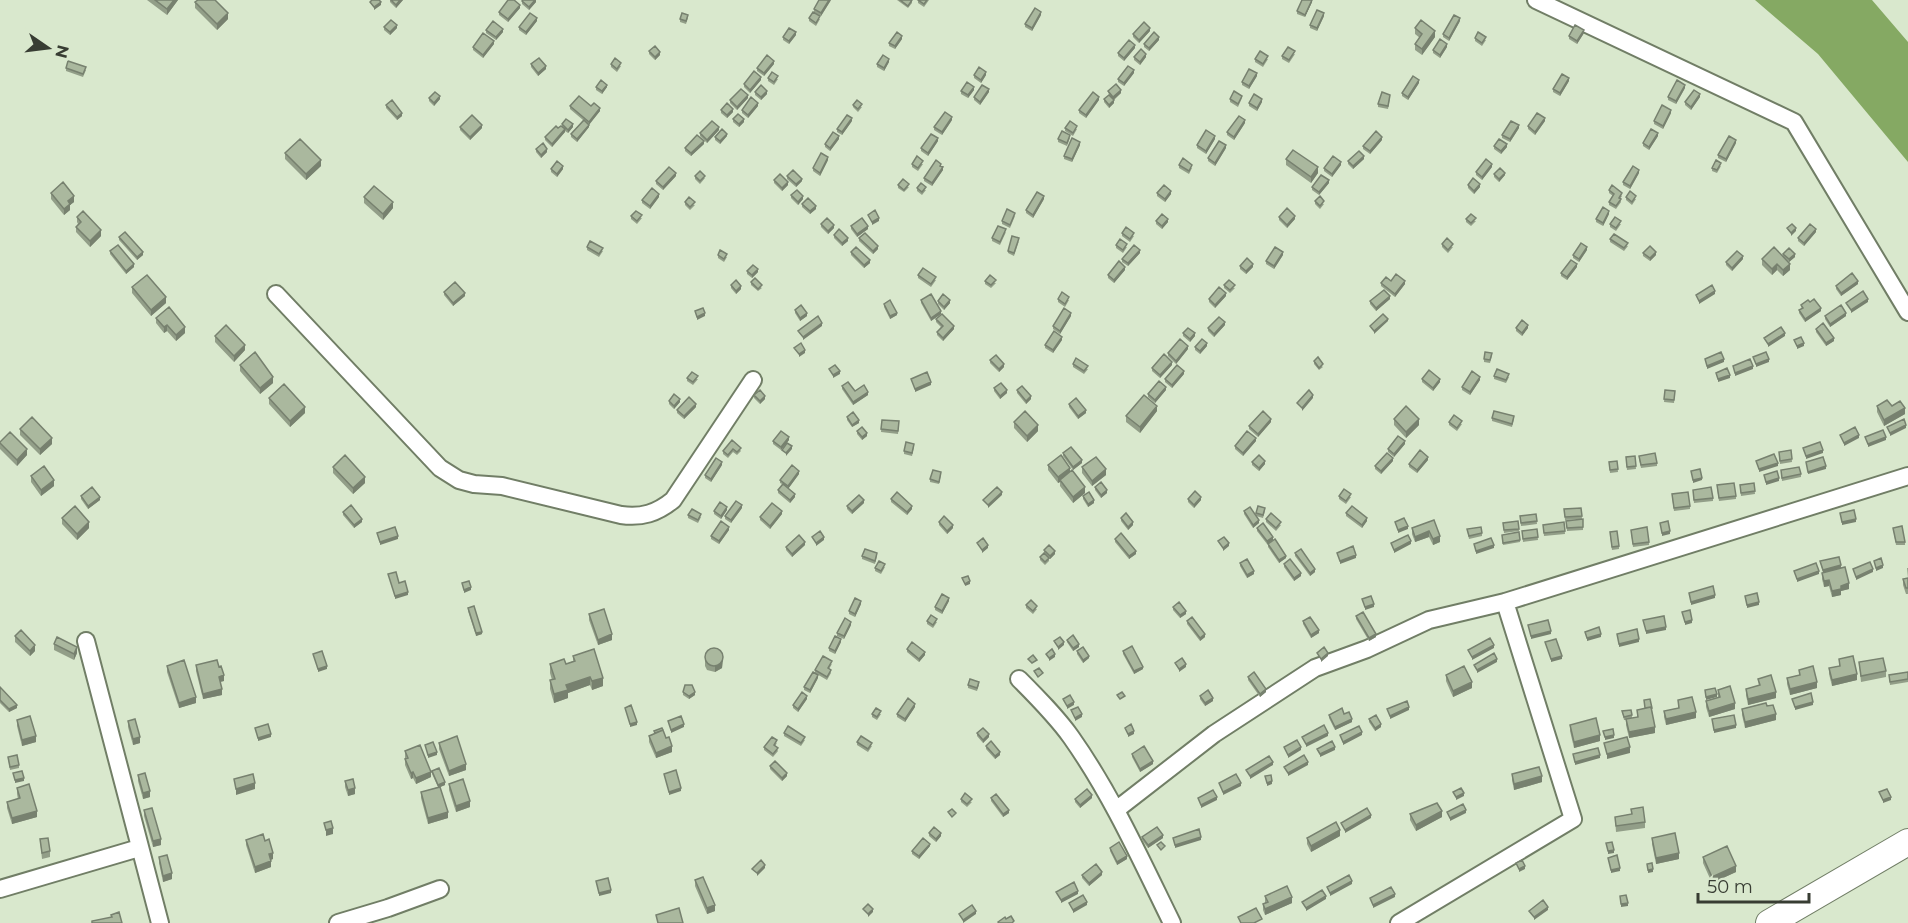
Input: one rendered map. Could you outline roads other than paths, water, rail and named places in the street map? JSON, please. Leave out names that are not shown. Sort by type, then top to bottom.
[{"type":"main road","points":[[1769,923],[1908,842]]},
{"type":"street","points":[[1536,0],[1794,122],[1908,312]]},
{"type":"street","points":[[276,294],[440,468],[459,480],[474,484],[502,486],[621,515],[643,516],[673,500],[753,380]]},
{"type":"street","points":[[1116,810],[1214,734],[1315,668],[1367,649],[1429,620],[1505,602],[1908,476]]},
{"type":"street","points":[[1399,923],[1573,819],[1505,602]]},
{"type":"street","points":[[86,641],[160,923]]},
{"type":"street","points":[[1019,679],[1051,711],[1071,737],[1116,810],[1172,923]]},
{"type":"street","points":[[0,889],[139,848]]},
{"type":"street","points":[[338,923],[388,909],[440,890]]}]
